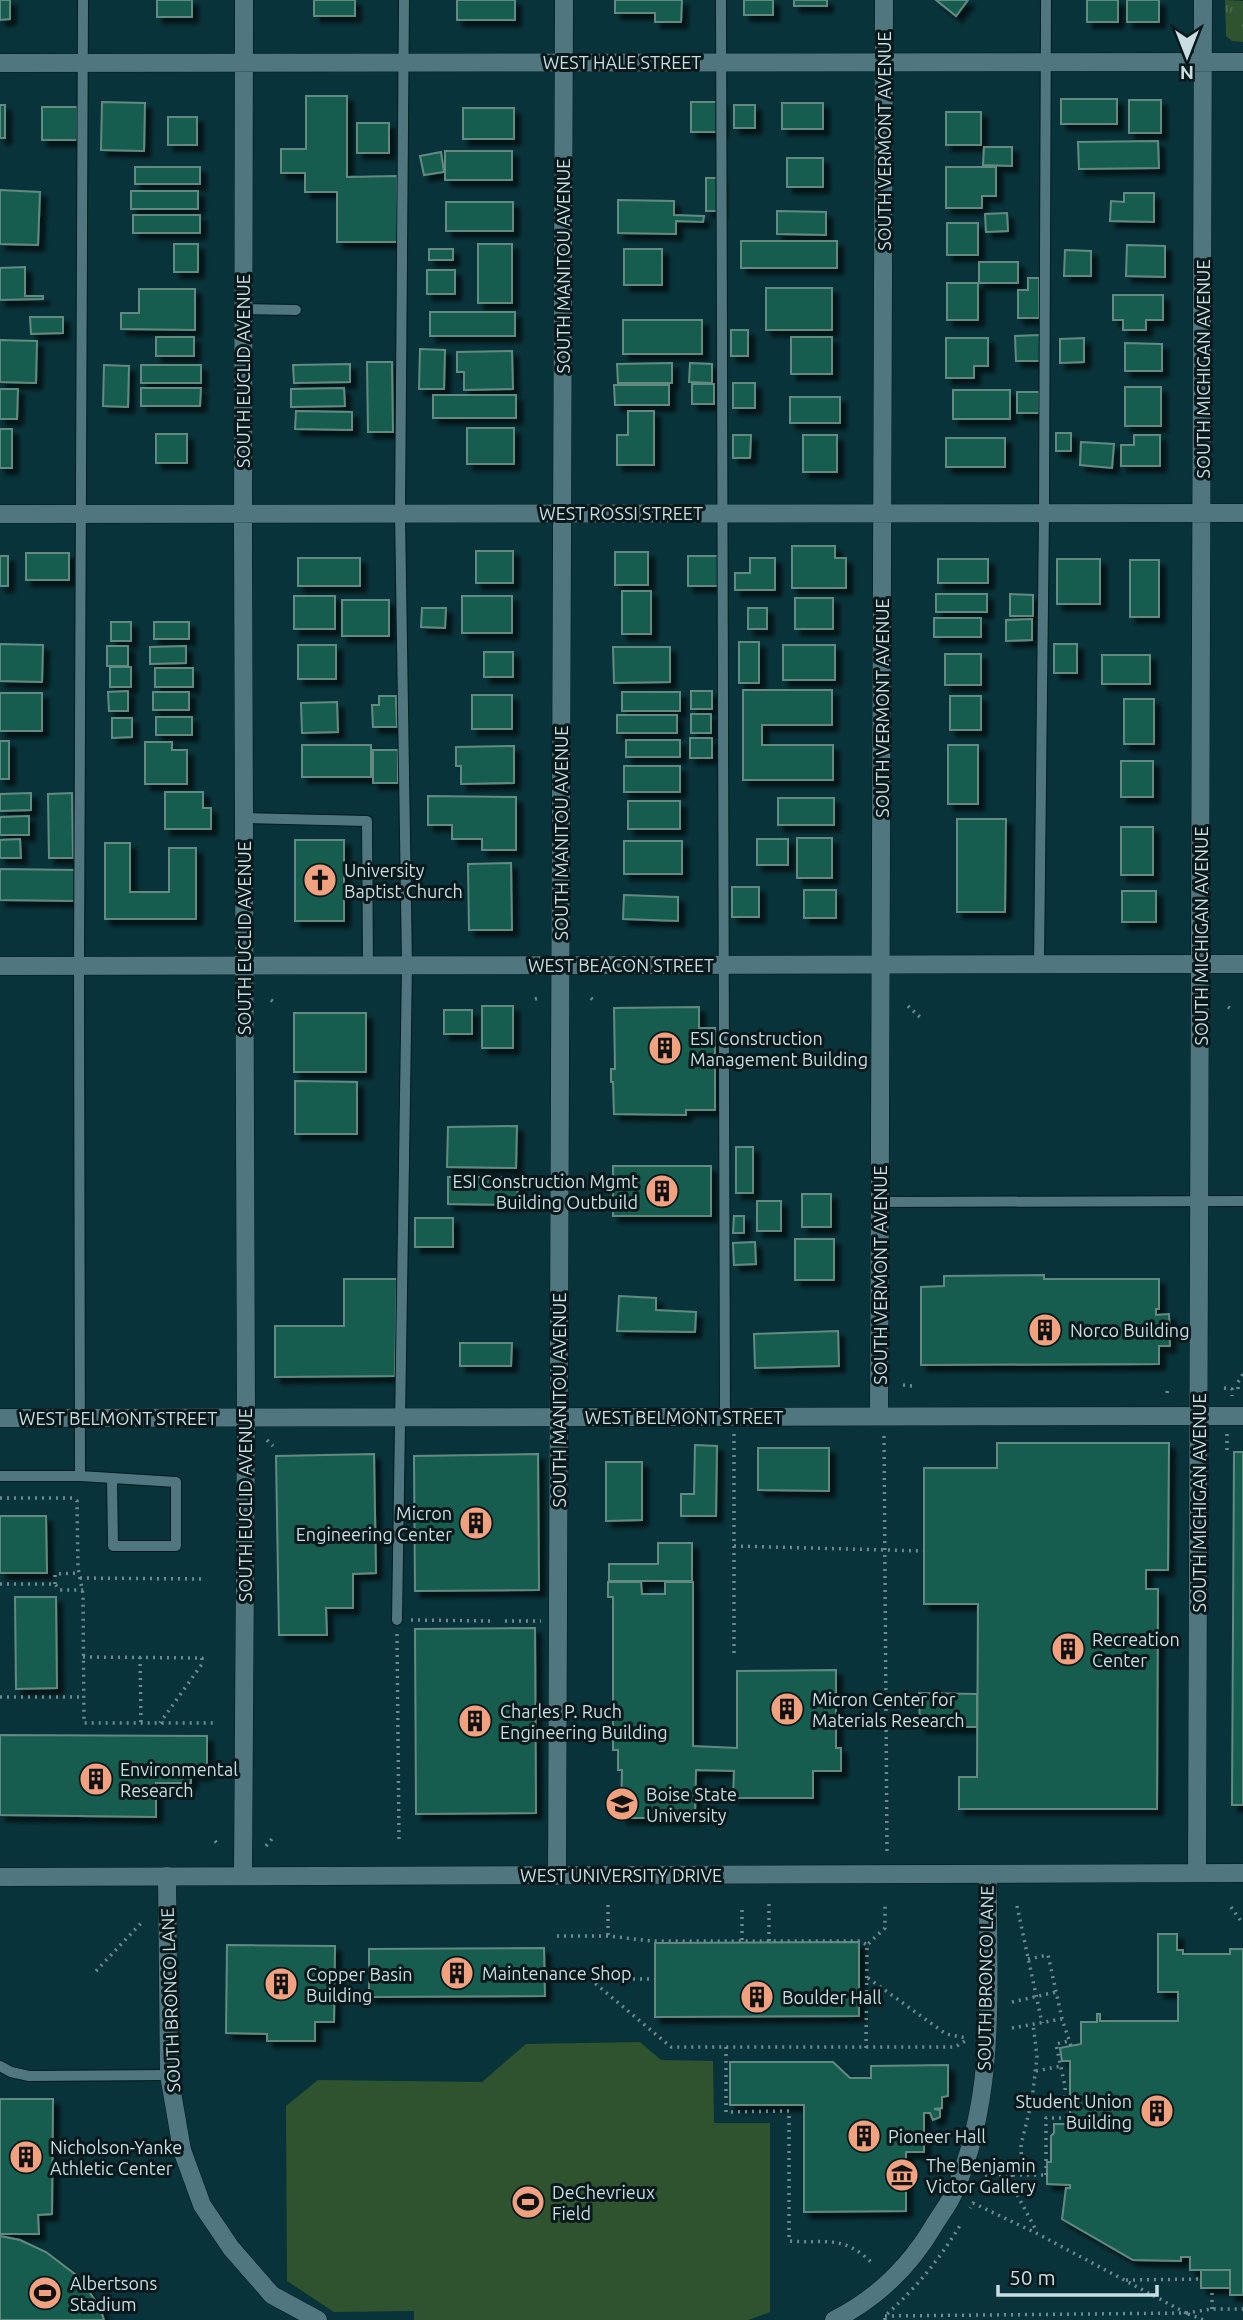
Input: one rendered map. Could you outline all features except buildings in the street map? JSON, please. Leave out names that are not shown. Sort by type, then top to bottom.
[{"type":"street","name":"SOUTH EUCLID AVENUE","points":[[243,1875],[246,1417],[244,0]]},
{"type":"street","name":"SOUTH MANITOU AVENUE","points":[[557,1876],[564,0]]},
{"type":"street","name":"SOUTH VERMONT AVENUE","points":[[880,1416],[884,0]]},
{"type":"street","name":"SOUTH MICHIGAN AVENUE","points":[[1197,1873],[1203,0]]},
{"type":"street","name":"WEST HALE STREET","points":[[0,63],[1243,62]]},
{"type":"street","name":"WEST ROSSI STREET","points":[[0,514],[1243,513]]},
{"type":"street","name":"WEST BEACON STREET","points":[[0,966],[1243,964]]},
{"type":"street","name":"WEST BELMONT STREET","points":[[0,1418],[1243,1416]]},
{"type":"street","name":"WEST UNIVERSITY DRIVE","points":[[0,1877],[1243,1873]]},
{"type":"street","name":"SOUTH BRONCO LANE","points":[[834,2320],[850,2312],[890,2282],[917,2253],[954,2192],[977,2127],[988,2043],[988,1874]]},
{"type":"street","name":"SOUTH BRONCO LANE","points":[[167,1876],[169,2075],[182,2150],[202,2205],[231,2248],[272,2295],[318,2320]]},
{"type":"lane","points":[[80,1476],[83,0]]},
{"type":"lane","points":[[397,1620],[407,965],[400,514],[404,0]]},
{"type":"lane","points":[[721,0],[723,965],[729,1417]]},
{"type":"lane","points":[[1039,964],[1046,0]]},
{"type":"lane","points":[[243,309],[296,310]]},
{"type":"lane","points":[[244,818],[367,821],[368,966]]},
{"type":"lane","points":[[880,1202],[1243,1202]]},
{"type":"lane","points":[[0,1476],[80,1476],[112,1478],[176,1482],[176,1546],[113,1546],[112,1478]]},
{"type":"lane","points":[[0,2066],[29,2076],[169,2075]]},
{"type":"path","points":[[908,1006],[921,1018]]},
{"type":"path","points":[[1238,1389],[1238,1382],[1243,1374]]},
{"type":"path","points":[[903,1385],[913,1386]]},
{"type":"path","points":[[1167,1393],[1168,1386]]},
{"type":"path","points":[[1224,1388],[1232,1389],[1232,1396]]},
{"type":"path","points":[[729,1417],[734,1546],[734,1658]]},
{"type":"path","points":[[1227,1433],[1227,1450]]},
{"type":"path","points":[[884,1435],[887,1850]]},
{"type":"path","points":[[267,1440],[273,1446]]},
{"type":"path","points":[[0,1498],[72,1498],[77,1502],[79,1575],[83,1590],[84,1723],[216,1723]]},
{"type":"path","points":[[734,1546],[924,1551]]},
{"type":"path","points":[[83,1590],[60,1590],[55,1584],[55,1574],[203,1578]]},
{"type":"path","points":[[0,1584],[55,1584]]},
{"type":"path","points":[[399,1839],[397,1620],[493,1621]]},
{"type":"path","points":[[505,1621],[543,1621]]},
{"type":"path","points":[[83,1657],[202,1658],[202,1664],[159,1723]]},
{"type":"path","points":[[140,1657],[141,1723]]},
{"type":"path","points":[[0,1697],[83,1697]]},
{"type":"path","points":[[265,1846],[272,1839]]},
{"type":"path","points":[[215,1841],[220,1846]]},
{"type":"path","points":[[769,1904],[769,1941]]},
{"type":"path","points":[[866,2048],[867,1945],[885,1928],[885,1904]]},
{"type":"path","points":[[608,1905],[608,1936]]},
{"type":"path","points":[[742,1905],[742,1940]]},
{"type":"path","points":[[1017,1906],[1042,2023]]},
{"type":"path","points":[[1231,1907],[1243,1924]]},
{"type":"path","points":[[96,1971],[143,1921]]},
{"type":"path","points":[[557,1936],[608,1936],[652,1941],[861,1941],[867,1945]]},
{"type":"path","points":[[985,2175],[1047,2175],[1046,2118],[1066,2118],[1068,2098],[1056,2044],[1070,2043],[1048,1955],[1028,1959]]},
{"type":"path","points":[[590,1979],[671,2047],[955,2047],[970,2039],[946,2034],[867,1978]]},
{"type":"path","points":[[556,1979],[655,1979]]},
{"type":"path","points":[[1012,2002],[1056,1992]]},
{"type":"path","points":[[1012,2028],[1062,2019]]},
{"type":"path","points":[[1022,2175],[1021,2146],[1036,2071],[1033,2024]]},
{"type":"path","points":[[726,2048],[726,2112],[789,2112],[789,2241],[847,2244],[872,2263]]},
{"type":"path","points":[[1036,2071],[1061,2066]]},
{"type":"path","points":[[1012,2175],[1013,2187],[1038,2234]]},
{"type":"path","points":[[885,2318],[937,2262],[973,2203],[1204,2320]]},
{"type":"path","points":[[1123,2280],[1201,2279]]},
{"type":"path","points":[[1212,2288],[1212,2309]]},
{"type":"path","points":[[885,2318],[1186,2313],[1212,2309],[1243,2309]]},
{"type":"green space","points":[[1225,0],[1243,1],[1243,42],[1232,41],[1226,36]]},
{"type":"green space","name":"DeChevrieux Field","points":[[640,2042],[661,2060],[713,2061],[714,2123],[770,2123],[770,2312],[748,2320],[414,2320],[414,2311],[334,2312],[287,2281],[286,2106],[318,2080],[482,2082],[526,2044]]},
{"type":"place","name":"University Baptist Church","points":[[320,880]]},
{"type":"place","name":"ESI Construction Management Building","points":[[665,1048]]},
{"type":"place","name":"ESI Construction Mgmt Building Outbuild","points":[[662,1191]]},
{"type":"place","name":"Norco Building","points":[[1045,1330]]},
{"type":"place","name":"Micron Engineering Center","points":[[476,1523]]},
{"type":"place","name":"Recreation Center","points":[[1068,1649]]},
{"type":"place","name":"Micron Center for Materials Research","points":[[787,1709]]},
{"type":"place","name":"Charles P. Ruch Engineering Building","points":[[475,1721]]},
{"type":"place","name":"Environmental Research","points":[[96,1779]]},
{"type":"place","name":"Boise State University","points":[[622,1804]]},
{"type":"place","name":"Maintenance Shop","points":[[457,1973]]},
{"type":"place","name":"Copper Basin Building","points":[[281,1984]]},
{"type":"place","name":"Boulder Hall","points":[[757,1997]]},
{"type":"place","name":"Student Union Building","points":[[1157,2111]]},
{"type":"place","name":"Pioneer Hall","points":[[864,2136]]},
{"type":"place","name":"Nicholson-Yanke Athletic Center","points":[[26,2157]]},
{"type":"place","name":"The Benjamin Victor Gallery","points":[[902,2175]]},
{"type":"place","name":"DeChevrieux Field","points":[[528,2202]]},
{"type":"place","name":"Albertsons Stadium","points":[[45,2293]]}]
